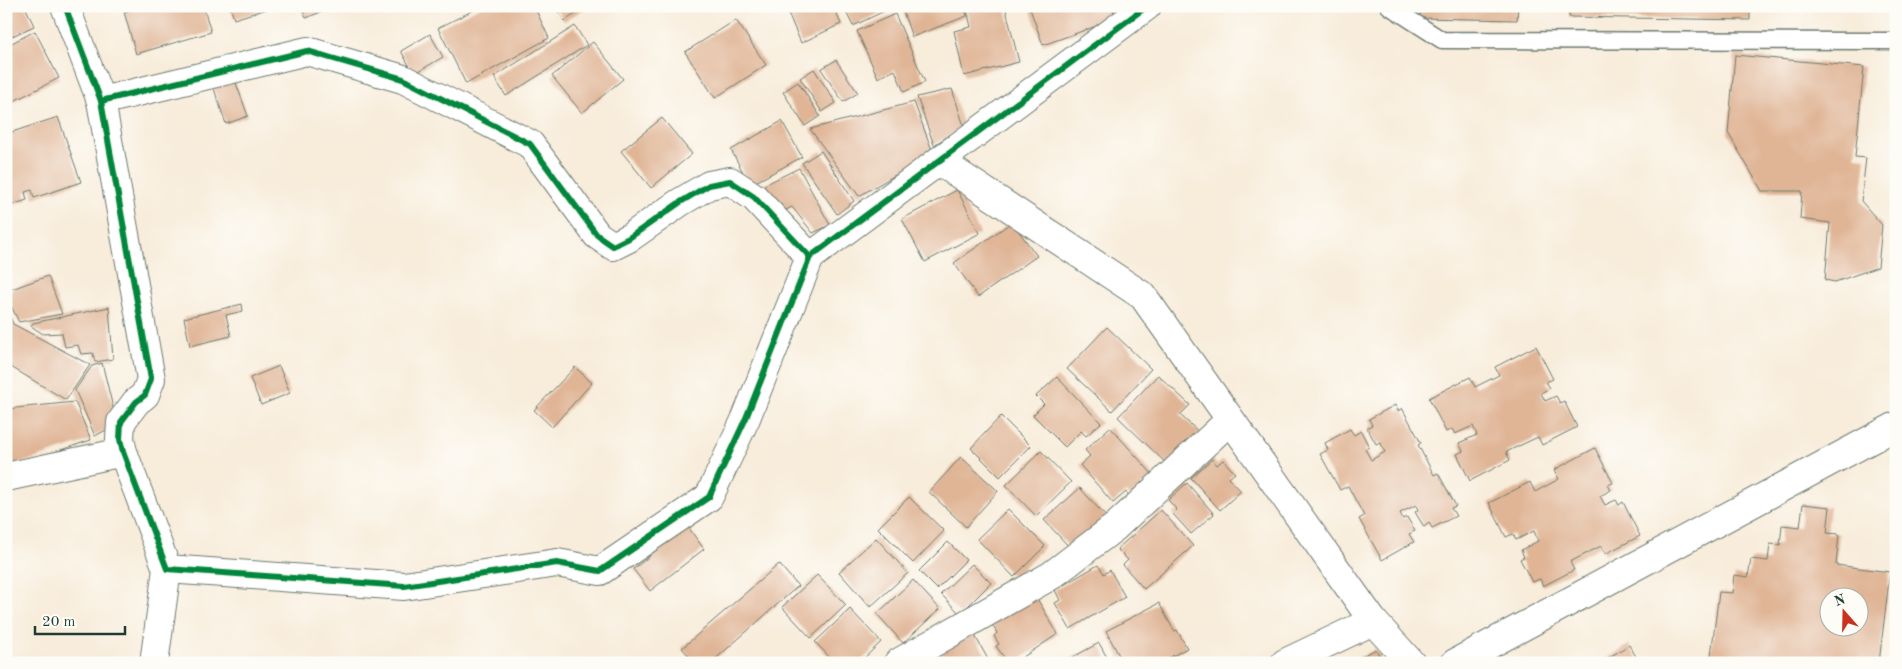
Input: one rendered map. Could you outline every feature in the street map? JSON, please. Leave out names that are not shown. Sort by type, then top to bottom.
[{"type":"street","points":[[65,6],[101,101],[151,379],[145,395],[136,402],[121,422],[120,439],[123,452],[167,569],[154,663]]},
{"type":"street","points":[[167,569],[404,586],[557,563],[600,571],[709,496],[746,418],[810,257],[1147,6]]},
{"type":"street","points":[[101,101],[307,51],[403,80],[530,144],[597,235],[613,246],[629,238],[679,203],[709,185],[730,181],[754,197],[810,257]]},
{"type":"street","points":[[939,161],[1143,296],[1373,621],[1411,663]]},
{"type":"street","points":[[898,663],[1052,575],[1115,527],[1230,420]]},
{"type":"street","points":[[1455,663],[1896,426]]},
{"type":"street","points":[[6,477],[123,452]]},
{"type":"street","points":[[1285,663],[1373,621]]},
{"type":"lane","points":[[1389,6],[1442,40],[1896,41]]},
{"type":"building","points":[[6,6],[25,6],[34,26],[6,39]]},
{"type":"building","points":[[143,6],[203,6],[211,32],[136,54],[124,12]]},
{"type":"building","points":[[230,6],[273,6],[273,7],[234,19]]},
{"type":"building","points":[[301,6],[336,6],[306,18]]},
{"type":"building","points":[[482,6],[534,6],[549,38],[466,84],[438,28]]},
{"type":"building","points":[[555,6],[589,6],[564,21]]},
{"type":"building","points":[[802,6],[833,6],[841,24],[801,43],[788,13]]},
{"type":"building","points":[[843,6],[895,6],[853,26]]},
{"type":"building","points":[[901,6],[964,6],[967,16],[912,37]]},
{"type":"building","points":[[966,6],[1005,6],[1019,62],[964,76],[954,31],[971,27]]},
{"type":"building","points":[[1029,6],[1112,6],[1116,19],[1043,45]]},
{"type":"building","points":[[1421,6],[1518,6],[1517,20],[1420,18]]},
{"type":"building","points":[[1569,6],[1750,6],[1750,20],[1569,17]]},
{"type":"building","points":[[895,14],[925,82],[904,92],[895,70],[878,78],[857,31]]},
{"type":"building","points":[[736,20],[766,65],[715,98],[685,52]]},
{"type":"building","points":[[575,26],[587,45],[506,96],[494,77]]},
{"type":"building","points":[[35,31],[59,78],[6,105],[6,46]]},
{"type":"building","points":[[430,34],[443,57],[414,74],[401,51]]},
{"type":"building","points":[[593,42],[623,79],[582,113],[552,76]]},
{"type":"building","points":[[1735,55],[1864,67],[1855,157],[1866,158],[1861,201],[1882,225],[1878,267],[1835,282],[1825,280],[1830,223],[1800,219],[1802,191],[1762,191],[1728,133]]},
{"type":"building","points":[[836,60],[858,93],[843,102],[821,69]]},
{"type":"building","points":[[814,69],[836,103],[822,112],[800,78]]},
{"type":"building","points":[[233,75],[248,116],[226,124],[212,83]]},
{"type":"building","points":[[798,82],[820,116],[805,126],[783,92]]},
{"type":"building","points":[[952,89],[964,126],[934,145],[917,97]]},
{"type":"building","points":[[914,102],[933,153],[859,196],[810,129]]},
{"type":"building","points":[[58,117],[81,182],[34,198],[32,190],[25,192],[27,200],[6,207],[6,134]]},
{"type":"building","points":[[662,118],[692,154],[651,188],[621,151]]},
{"type":"building","points":[[782,121],[802,157],[750,185],[731,150]]},
{"type":"building","points":[[821,151],[854,201],[837,214],[802,163]]},
{"type":"building","points":[[799,168],[830,225],[813,233],[792,207],[778,214],[754,190]]},
{"type":"building","points":[[957,190],[980,233],[925,262],[902,219]]},
{"type":"building","points":[[1012,222],[1037,256],[978,297],[954,263]]},
{"type":"building","points":[[48,276],[62,314],[19,322],[6,296],[6,291]]},
{"type":"building","points":[[242,304],[243,311],[226,315],[231,336],[190,346],[184,318]]},
{"type":"building","points":[[6,307],[13,324],[90,365],[66,400],[6,364]]},
{"type":"building","points":[[109,307],[113,359],[95,362],[93,353],[81,354],[78,345],[65,347],[62,333],[43,334],[31,326],[33,323]]},
{"type":"building","points":[[1107,327],[1151,369],[1112,411],[1067,369]]},
{"type":"building","points":[[1536,346],[1553,379],[1546,382],[1550,388],[1541,393],[1545,401],[1556,396],[1560,403],[1564,401],[1577,427],[1542,445],[1538,437],[1506,452],[1510,460],[1470,481],[1457,454],[1463,451],[1459,443],[1477,435],[1473,426],[1455,434],[1452,429],[1446,432],[1429,398],[1470,377],[1475,387],[1499,375],[1495,367]]},
{"type":"building","points":[[102,363],[117,424],[95,436],[75,390],[92,366]]},
{"type":"building","points":[[279,366],[290,393],[261,405],[250,378]]},
{"type":"building","points":[[575,367],[592,383],[552,427],[534,410]]},
{"type":"building","points":[[1158,375],[1190,405],[1180,415],[1200,433],[1169,466],[1118,417]]},
{"type":"building","points":[[1057,377],[1101,423],[1086,436],[1081,431],[1065,447],[1033,415],[1044,404],[1036,396]]},
{"type":"building","points":[[75,402],[91,440],[6,468],[6,409]]},
{"type":"building","points":[[1395,405],[1398,411],[1402,408],[1421,443],[1418,445],[1434,475],[1438,473],[1456,506],[1451,508],[1456,516],[1432,528],[1429,523],[1424,527],[1415,512],[1418,510],[1416,505],[1400,513],[1403,519],[1407,517],[1415,531],[1409,534],[1414,542],[1382,560],[1359,519],[1364,516],[1348,486],[1340,490],[1320,454],[1328,450],[1325,443],[1350,429],[1354,435],[1361,431],[1369,447],[1365,449],[1371,460],[1385,452],[1380,442],[1376,444],[1367,428],[1372,425],[1369,419]]},
{"type":"building","points":[[1001,416],[1031,446],[1000,477],[971,448]]},
{"type":"building","points":[[1110,427],[1154,476],[1130,497],[1126,492],[1113,503],[1080,465],[1090,456],[1085,450]]},
{"type":"building","points":[[1595,448],[1613,483],[1608,485],[1611,490],[1600,496],[1605,505],[1616,500],[1619,505],[1623,502],[1640,536],[1605,554],[1601,546],[1570,562],[1574,570],[1543,586],[1540,579],[1532,582],[1520,559],[1524,557],[1521,550],[1538,541],[1534,531],[1516,540],[1513,534],[1506,537],[1489,503],[1530,482],[1535,492],[1559,479],[1554,470]]},
{"type":"building","points":[[1041,451],[1071,482],[1036,516],[1006,485]]},
{"type":"building","points":[[961,457],[998,491],[966,527],[929,492]]},
{"type":"building","points":[[1212,459],[1217,465],[1223,460],[1235,473],[1229,478],[1241,491],[1220,510],[1191,478]]},
{"type":"building","points":[[1187,483],[1214,514],[1191,534],[1173,514],[1177,510],[1168,500]]},
{"type":"building","points":[[1080,488],[1108,519],[1073,551],[1044,520]]},
{"type":"building","points":[[909,497],[944,531],[913,563],[878,528]]},
{"type":"building","points":[[1803,504],[1830,507],[1827,533],[1839,534],[1836,565],[1890,572],[1879,663],[1710,663],[1719,592],[1732,593],[1734,575],[1748,577],[1751,559],[1768,561],[1770,544],[1780,545],[1782,525],[1800,527]]},
{"type":"building","points":[[1008,509],[1045,546],[1014,577],[977,539]]},
{"type":"building","points":[[1161,510],[1193,546],[1144,589],[1123,565],[1128,560],[1117,549]]},
{"type":"building","points":[[688,527],[704,549],[650,591],[633,569],[650,556],[646,551],[671,532],[675,537]]},
{"type":"building","points":[[876,538],[908,573],[870,607],[839,572]]},
{"type":"building","points":[[948,542],[966,560],[937,589],[919,571]]},
{"type":"building","points":[[779,564],[798,586],[711,663],[695,663],[682,648]]},
{"type":"building","points":[[972,564],[991,583],[960,614],[941,594]]},
{"type":"building","points":[[1098,565],[1104,574],[1110,570],[1125,597],[1070,629],[1055,603],[1060,600],[1055,590]]},
{"type":"building","points":[[817,575],[846,605],[811,638],[782,607]]},
{"type":"building","points":[[913,580],[940,609],[903,643],[877,614]]},
{"type":"building","points":[[1036,597],[1058,634],[1014,663],[1008,663],[996,646],[999,644],[994,636],[997,633],[991,623]]},
{"type":"building","points":[[1159,603],[1174,631],[1177,630],[1187,648],[1160,663],[1123,663],[1106,631]]},
{"type":"building","points":[[850,609],[881,642],[859,663],[835,663],[815,642]]},
{"type":"building","points":[[974,634],[990,663],[925,663]]},
{"type":"building","points":[[1099,643],[1110,663],[1062,663]]},
{"type":"building","points":[[1629,645],[1640,663],[1600,663]]},
{"type":"building","points":[[1376,649],[1383,663],[1349,663]]},
{"type":"cycle path","points":[[65,6],[101,101],[307,51],[403,79],[530,144],[597,235],[613,246],[629,238],[679,203],[709,185],[730,181],[754,197],[810,257]]},
{"type":"cycle path","points":[[101,101],[151,379],[145,395],[136,402],[121,422],[120,439],[123,452],[167,569],[404,586],[557,563],[600,571],[709,497],[746,418],[810,257],[1147,6]]}]
